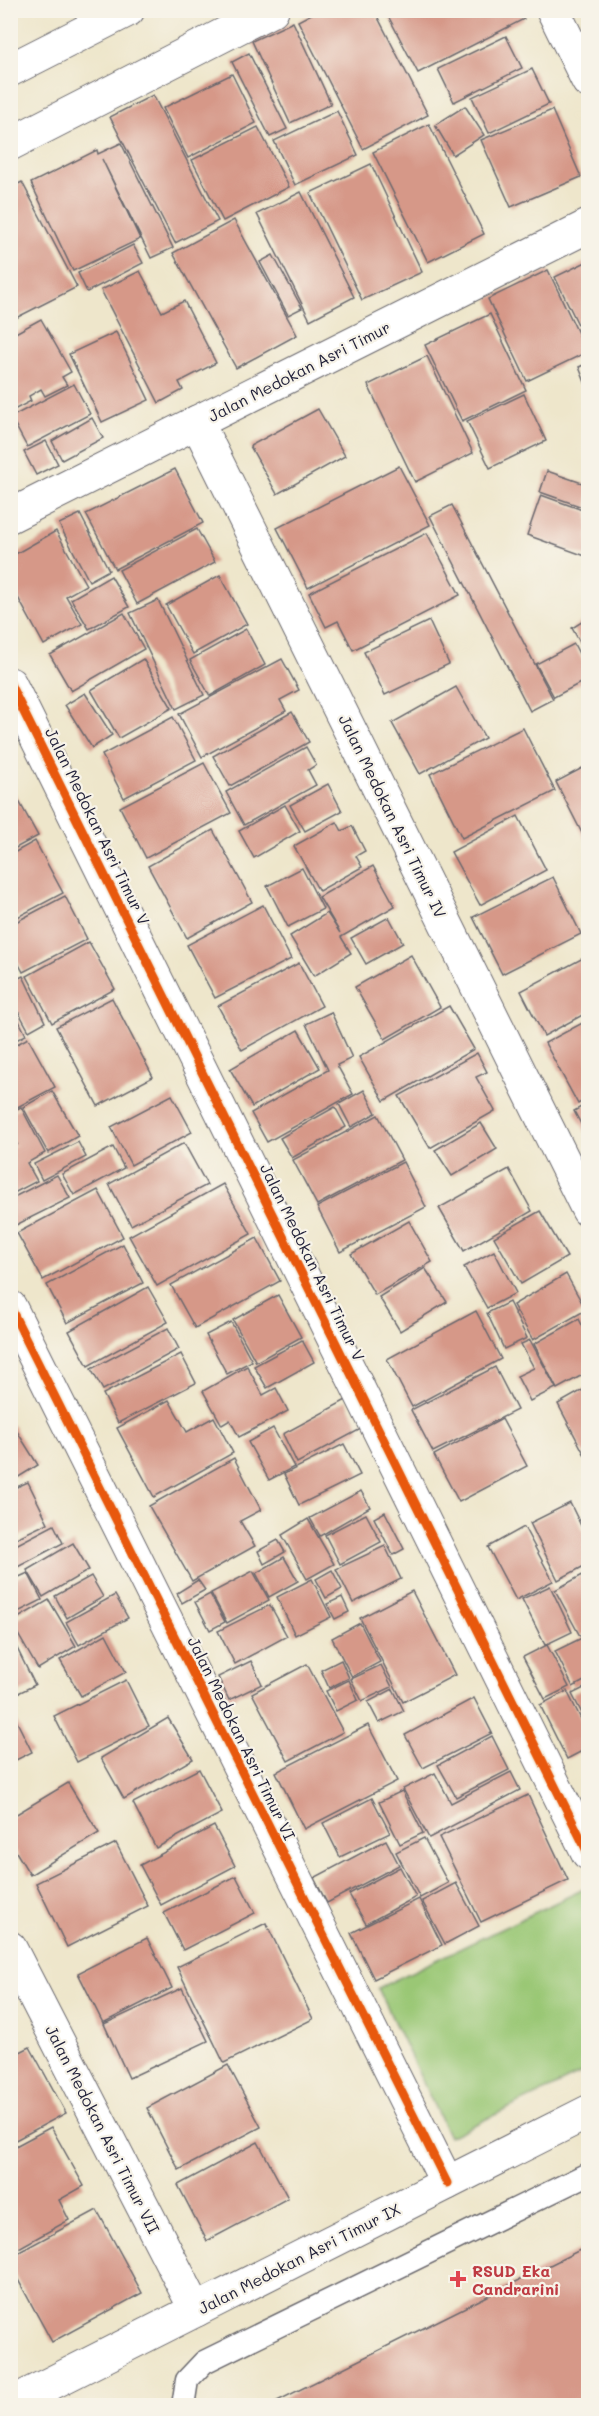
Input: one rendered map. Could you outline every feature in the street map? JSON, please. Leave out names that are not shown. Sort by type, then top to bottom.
[{"type":"street","points":[[10,70],[128,10]]},
{"type":"street","points":[[10,144],[272,10]]},
{"type":"street","points":[[553,10],[588,81]]},
{"type":"street","name":"Jalan Medokan Asri Timur","points":[[10,516],[588,226]]},
{"type":"street","name":"Jalan Medokan Asri Timur IV","points":[[197,422],[588,1210]]},
{"type":"street","name":"Jalan Medokan Asri Timur V","points":[[10,684],[588,1853]]},
{"type":"street","name":"Jalan Medokan Asri Timur VI","points":[[10,1307],[447,2183]]},
{"type":"street","name":"Jalan Medokan Asri Timur VII","points":[[10,1948],[196,2310]]},
{"type":"street","name":"Jalan Medokan Asri Timur IX","points":[[10,2404],[588,2112]]},
{"type":"lane","points":[[183,2406],[187,2380],[204,2362],[588,2174]]},
{"type":"green space","points":[[588,1887],[588,2070],[449,2137],[378,1988]]},
{"type":"building","points":[[319,10],[374,10],[428,115],[363,149],[298,21]]},
{"type":"building","points":[[385,10],[520,10],[524,19],[418,73]]},
{"type":"building","points":[[293,22],[331,104],[290,123],[252,41]]},
{"type":"building","points":[[506,36],[522,68],[454,102],[438,69]]},
{"type":"building","points":[[249,53],[287,129],[270,137],[232,62]]},
{"type":"building","points":[[532,69],[549,104],[489,133],[472,97]]},
{"type":"building","points":[[232,74],[256,123],[188,158],[163,108]]},
{"type":"building","points":[[153,95],[218,221],[175,243],[110,117]]},
{"type":"building","points":[[465,106],[484,135],[453,155],[435,125]]},
{"type":"building","points":[[552,110],[581,177],[511,207],[481,140]]},
{"type":"building","points":[[337,111],[358,155],[295,185],[274,141]]},
{"type":"building","points":[[429,124],[484,234],[428,262],[373,152]]},
{"type":"building","points":[[258,127],[289,187],[223,221],[192,160]]},
{"type":"building","points":[[121,143],[173,248],[151,258],[102,159],[140,239],[73,271],[31,183],[97,150],[98,154]]},
{"type":"building","points":[[371,164],[422,272],[362,300],[310,193]]},
{"type":"building","points":[[22,182],[77,287],[10,321],[10,188]]},
{"type":"building","points":[[301,192],[354,297],[310,320],[257,214]]},
{"type":"building","points":[[234,220],[297,335],[236,368],[173,253]]},
{"type":"building","points":[[133,245],[143,263],[87,292],[78,273]]},
{"type":"building","points":[[273,255],[302,308],[288,315],[260,262]]},
{"type":"building","points":[[588,261],[588,345],[555,277]]},
{"type":"building","points":[[548,270],[587,352],[527,381],[488,299]]},
{"type":"building","points":[[140,271],[162,312],[184,301],[216,363],[179,382],[183,390],[159,403],[101,290]]},
{"type":"building","points":[[490,314],[526,390],[462,421],[425,345]]},
{"type":"building","points":[[41,319],[71,372],[62,377],[67,385],[45,396],[41,389],[29,396],[31,401],[10,412],[10,336]]},
{"type":"building","points":[[116,332],[149,400],[102,422],[69,354]]},
{"type":"building","points":[[427,356],[473,453],[415,482],[368,385]]},
{"type":"building","points":[[588,363],[588,390],[579,367]]},
{"type":"building","points":[[74,384],[90,414],[27,447],[11,417]]},
{"type":"building","points":[[524,394],[546,441],[490,468],[467,421]]},
{"type":"building","points":[[318,409],[345,456],[277,494],[250,446]]},
{"type":"building","points":[[92,418],[103,438],[62,460],[52,441]]},
{"type":"building","points":[[46,441],[58,464],[36,475],[24,452]]},
{"type":"building","points":[[399,466],[430,525],[308,588],[277,528]]},
{"type":"building","points":[[175,469],[203,523],[115,569],[86,514]]},
{"type":"building","points":[[547,471],[588,485],[588,509],[540,492]]},
{"type":"building","points":[[541,495],[588,512],[588,557],[527,535]]},
{"type":"building","points":[[452,505],[553,699],[530,711],[430,516]]},
{"type":"building","points":[[80,514],[109,570],[89,581],[59,524]]},
{"type":"building","points":[[197,529],[215,562],[137,604],[119,570]]},
{"type":"building","points":[[56,531],[86,585],[66,596],[82,624],[44,645],[10,583],[10,557]]},
{"type":"building","points":[[427,533],[460,595],[353,650],[338,621],[326,627],[309,593]]},
{"type":"building","points":[[220,575],[247,624],[193,654],[166,605]]},
{"type":"building","points":[[111,576],[129,607],[89,629],[71,599]]},
{"type":"building","points":[[158,600],[204,695],[176,709],[130,613]]},
{"type":"building","points":[[124,613],[144,649],[71,691],[50,655]]},
{"type":"building","points":[[588,618],[588,657],[572,628]]},
{"type":"building","points":[[429,621],[449,664],[385,695],[364,652]]},
{"type":"building","points":[[246,629],[265,665],[210,696],[190,660]]},
{"type":"building","points":[[574,644],[588,671],[588,679],[554,697],[536,664]]},
{"type":"building","points":[[143,659],[172,708],[119,738],[91,690]]},
{"type":"building","points":[[282,659],[299,690],[280,700],[286,711],[202,757],[179,714]]},
{"type":"building","points":[[456,687],[485,738],[420,774],[392,723]]},
{"type":"building","points":[[85,693],[112,735],[92,748],[65,705]]},
{"type":"building","points":[[292,712],[309,742],[230,786],[213,756]]},
{"type":"building","points":[[173,717],[196,760],[124,798],[102,755]]},
{"type":"building","points":[[523,728],[555,791],[462,838],[430,774]]},
{"type":"building","points":[[306,747],[316,765],[308,770],[316,785],[244,825],[226,792]]},
{"type":"building","points":[[204,763],[231,813],[146,858],[120,807]]},
{"type":"building","points":[[588,765],[588,845],[556,782]]},
{"type":"building","points":[[328,784],[342,811],[305,831],[290,805]]},
{"type":"building","points":[[14,792],[38,836],[10,851],[10,794]]},
{"type":"building","points":[[285,805],[300,831],[254,858],[239,831]]},
{"type":"building","points":[[518,816],[546,870],[480,905],[451,852]]},
{"type":"building","points":[[337,822],[342,831],[352,826],[365,851],[356,856],[362,867],[319,891],[294,846]]},
{"type":"building","points":[[213,830],[252,902],[187,938],[148,866]]},
{"type":"building","points":[[35,841],[63,893],[10,921],[10,855]]},
{"type":"building","points":[[373,866],[395,906],[341,937],[351,953],[314,976],[290,936],[327,913],[340,933],[319,897]]},
{"type":"building","points":[[302,868],[323,909],[288,927],[267,886]]},
{"type":"building","points":[[553,877],[581,934],[502,974],[473,917]]},
{"type":"building","points":[[65,896],[87,939],[23,972],[10,948],[10,925]]},
{"type":"building","points":[[263,905],[291,959],[215,998],[187,945]]},
{"type":"building","points":[[389,917],[403,943],[366,964],[351,938]]},
{"type":"building","points":[[89,942],[115,989],[52,1023],[27,976]]},
{"type":"building","points":[[411,955],[440,1007],[385,1039],[355,987]]},
{"type":"building","points":[[587,956],[588,1012],[544,1036],[521,991]]},
{"type":"building","points":[[299,963],[322,1006],[242,1050],[218,1006]]},
{"type":"building","points":[[23,976],[45,1022],[29,1031],[19,1013],[10,1017],[10,982]]},
{"type":"building","points":[[112,998],[153,1077],[98,1106],[56,1027]]},
{"type":"building","points":[[449,1006],[474,1049],[384,1101],[359,1057]]},
{"type":"building","points":[[331,1012],[352,1058],[337,1065],[353,1094],[267,1142],[251,1113],[328,1070],[306,1024]]},
{"type":"building","points":[[17,1017],[26,1035],[10,1043],[10,1020]]},
{"type":"building","points":[[588,1020],[588,1098],[578,1104],[545,1043]]},
{"type":"building","points":[[298,1030],[320,1068],[252,1107],[230,1069]]},
{"type":"building","points":[[28,1038],[55,1087],[10,1111],[10,1048]]},
{"type":"building","points":[[477,1053],[487,1072],[476,1077],[495,1111],[430,1148],[399,1096]]},
{"type":"building","points":[[364,1090],[376,1113],[351,1127],[339,1104]]},
{"type":"building","points":[[52,1091],[78,1136],[48,1153],[23,1107]]},
{"type":"building","points":[[172,1095],[192,1132],[131,1165],[111,1127]]},
{"type":"building","points":[[588,1103],[588,1137],[574,1111]]},
{"type":"building","points":[[21,1107],[45,1153],[27,1163],[37,1181],[10,1195],[10,1149],[18,1144],[10,1147],[10,1113]]},
{"type":"building","points":[[335,1107],[346,1127],[292,1158],[280,1138]]},
{"type":"building","points":[[378,1115],[402,1160],[317,1205],[293,1160]]},
{"type":"building","points":[[481,1123],[497,1149],[452,1176],[435,1150]]},
{"type":"building","points":[[78,1142],[86,1157],[42,1180],[34,1164]]},
{"type":"building","points":[[184,1143],[207,1185],[131,1225],[109,1184]]},
{"type":"building","points":[[113,1147],[124,1168],[74,1195],[62,1174]]},
{"type":"building","points":[[403,1162],[426,1207],[340,1252],[317,1207]]},
{"type":"building","points":[[509,1169],[532,1211],[464,1251],[439,1208]]},
{"type":"building","points":[[57,1175],[70,1198],[10,1228],[10,1199]]},
{"type":"building","points":[[223,1184],[251,1234],[157,1286],[129,1236]]},
{"type":"building","points":[[98,1190],[123,1237],[43,1280],[17,1233]]},
{"type":"building","points":[[540,1211],[567,1257],[521,1284],[494,1237]]},
{"type":"building","points":[[409,1221],[432,1262],[375,1295],[351,1254]]},
{"type":"building","points":[[257,1238],[280,1281],[195,1328],[171,1285]]},
{"type":"building","points":[[123,1244],[143,1283],[67,1323],[47,1285]]},
{"type":"building","points":[[494,1251],[516,1293],[487,1308],[464,1267]]},
{"type":"building","points":[[425,1268],[447,1302],[400,1331],[379,1297]]},
{"type":"building","points":[[566,1274],[586,1310],[533,1340],[513,1305]]},
{"type":"building","points":[[148,1287],[168,1322],[88,1366],[69,1331]]},
{"type":"building","points":[[278,1295],[301,1337],[256,1362],[233,1320]]},
{"type":"building","points":[[509,1302],[527,1338],[504,1349],[487,1313]]},
{"type":"building","points":[[476,1311],[501,1359],[412,1407],[387,1359]]},
{"type":"building","points":[[579,1319],[588,1337],[588,1372],[557,1389],[534,1344]]},
{"type":"building","points":[[231,1322],[252,1361],[227,1374],[206,1335]]},
{"type":"building","points":[[168,1328],[179,1349],[103,1390],[91,1369]]},
{"type":"building","points":[[302,1340],[314,1362],[267,1388],[254,1366]]},
{"type":"building","points":[[530,1340],[556,1388],[530,1401],[517,1376],[534,1368],[521,1344]]},
{"type":"building","points":[[181,1354],[196,1383],[118,1423],[103,1394]]},
{"type":"building","points":[[247,1366],[263,1395],[276,1388],[288,1411],[239,1437],[230,1420],[222,1425],[203,1391]]},
{"type":"building","points":[[495,1367],[517,1410],[433,1452],[411,1410]]},
{"type":"building","points":[[588,1387],[588,1461],[558,1404]]},
{"type":"building","points":[[169,1400],[187,1432],[214,1417],[233,1453],[154,1497],[117,1428]]},
{"type":"building","points":[[346,1400],[361,1429],[297,1463],[283,1434]]},
{"type":"building","points":[[502,1419],[527,1466],[459,1502],[434,1455]]},
{"type":"building","points":[[13,1425],[38,1465],[17,1478],[10,1468],[10,1427]]},
{"type":"building","points":[[273,1428],[294,1467],[269,1480],[248,1442]]},
{"type":"building","points":[[344,1444],[360,1475],[299,1505],[284,1474]]},
{"type":"building","points":[[234,1458],[261,1510],[240,1521],[255,1546],[192,1581],[149,1506]]},
{"type":"building","points":[[28,1482],[48,1523],[10,1541],[10,1490]]},
{"type":"building","points":[[361,1491],[370,1507],[320,1536],[310,1518]]},
{"type":"building","points":[[570,1503],[588,1540],[588,1564],[558,1580],[530,1523]]},
{"type":"building","points":[[385,1512],[404,1549],[393,1555],[374,1518]]},
{"type":"building","points":[[366,1514],[381,1542],[340,1564],[325,1535]]},
{"type":"building","points":[[308,1519],[334,1564],[307,1579],[282,1535]]},
{"type":"building","points":[[54,1525],[63,1543],[10,1571],[10,1548]]},
{"type":"building","points":[[524,1527],[553,1581],[516,1600],[488,1547]]},
{"type":"building","points":[[278,1540],[285,1552],[264,1564],[258,1551]]},
{"type":"building","points":[[73,1543],[89,1570],[43,1597],[27,1570]]},
{"type":"building","points":[[385,1546],[401,1579],[353,1603],[336,1569]]},
{"type":"building","points":[[284,1557],[298,1581],[269,1597],[256,1573]]},
{"type":"building","points":[[332,1570],[342,1589],[326,1598],[316,1579]]},
{"type":"building","points":[[253,1571],[269,1600],[227,1623],[211,1593]]},
{"type":"building","points":[[588,1572],[588,1632],[580,1636],[555,1590]]},
{"type":"building","points":[[28,1573],[42,1600],[10,1616],[10,1581]]},
{"type":"building","points":[[91,1576],[103,1597],[67,1618],[55,1596]]},
{"type":"building","points":[[312,1579],[331,1617],[295,1635],[277,1597]]},
{"type":"building","points":[[198,1580],[205,1590],[182,1603],[177,1593]]},
{"type":"building","points":[[550,1586],[572,1632],[545,1645],[522,1599]]},
{"type":"building","points":[[412,1591],[455,1675],[403,1702],[360,1618]]},
{"type":"building","points":[[210,1594],[225,1622],[210,1630],[195,1602]]},
{"type":"building","points":[[115,1595],[128,1618],[79,1645],[66,1622]]},
{"type":"building","points":[[342,1597],[349,1612],[335,1619],[327,1604]]},
{"type":"building","points":[[49,1600],[76,1646],[38,1669],[11,1622]]},
{"type":"building","points":[[270,1605],[287,1636],[235,1664],[218,1631]]},
{"type":"building","points":[[360,1623],[380,1662],[352,1677],[332,1638]]},
{"type":"building","points":[[10,1634],[35,1685],[10,1697]]},
{"type":"building","points":[[106,1634],[126,1672],[81,1696],[60,1660]]},
{"type":"building","points":[[588,1635],[588,1679],[573,1687],[555,1651]]},
{"type":"building","points":[[547,1645],[569,1687],[545,1699],[523,1657]]},
{"type":"building","points":[[341,1660],[349,1678],[329,1688],[321,1670]]},
{"type":"building","points":[[251,1661],[262,1684],[229,1700],[218,1677]]},
{"type":"building","points":[[307,1664],[343,1732],[288,1761],[252,1693]]},
{"type":"building","points":[[381,1665],[392,1687],[362,1701],[351,1679]]},
{"type":"building","points":[[126,1680],[149,1726],[77,1762],[54,1716]]},
{"type":"building","points":[[349,1680],[358,1700],[336,1711],[326,1691]]},
{"type":"building","points":[[588,1686],[588,1725],[572,1694]]},
{"type":"building","points":[[393,1689],[404,1711],[379,1723],[368,1702]]},
{"type":"building","points":[[567,1691],[588,1733],[588,1748],[567,1759],[540,1705]]},
{"type":"building","points":[[474,1698],[492,1733],[423,1768],[405,1735]]},
{"type":"building","points":[[10,1708],[32,1752],[10,1763]]},
{"type":"building","points":[[168,1718],[193,1759],[124,1799],[101,1758]]},
{"type":"building","points":[[368,1725],[397,1781],[304,1829],[276,1772]]},
{"type":"building","points":[[492,1736],[509,1770],[456,1797],[438,1765]]},
{"type":"building","points":[[199,1769],[222,1813],[156,1848],[133,1803]]},
{"type":"building","points":[[511,1772],[520,1790],[429,1838],[403,1789],[435,1773],[451,1803]]},
{"type":"building","points":[[68,1783],[99,1833],[30,1875],[10,1842],[10,1818]]},
{"type":"building","points":[[402,1791],[423,1833],[400,1844],[379,1802]]},
{"type":"building","points":[[528,1795],[568,1880],[481,1922],[439,1837]]},
{"type":"building","points":[[372,1798],[390,1833],[340,1857],[323,1823]]},
{"type":"building","points":[[214,1826],[235,1866],[161,1905],[140,1865]]},
{"type":"building","points":[[424,1838],[448,1883],[420,1898],[396,1852]]},
{"type":"building","points":[[386,1840],[399,1865],[327,1903],[314,1878]]},
{"type":"building","points":[[116,1843],[148,1906],[67,1947],[36,1883]]},
{"type":"building","points":[[400,1867],[416,1897],[366,1924],[349,1894]]},
{"type":"building","points":[[236,1876],[255,1913],[183,1950],[164,1913]]},
{"type":"building","points":[[456,1883],[479,1926],[445,1944],[422,1901]]},
{"type":"building","points":[[419,1899],[442,1945],[374,1979],[351,1933]]},
{"type":"building","points":[[266,1923],[313,2019],[224,2063],[177,1967]]},
{"type":"building","points":[[147,1938],[172,1988],[103,2023],[78,1973]]},
{"type":"building","points":[[182,1988],[208,2041],[129,2078],[104,2024]]},
{"type":"building","points":[[30,2047],[66,2113],[10,2143],[10,2057]]},
{"type":"building","points":[[228,2065],[261,2127],[179,2170],[147,2108]]},
{"type":"building","points":[[51,2127],[84,2186],[59,2200],[69,2220],[10,2253],[10,2149]]},
{"type":"building","points":[[258,2142],[288,2198],[207,2241],[178,2185]]},
{"type":"building","points":[[97,2210],[142,2293],[52,2342],[10,2265],[10,2257]]},
{"type":"building","points":[[588,2246],[588,2406],[277,2406],[275,2402]]},
{"type":"cycle path","points":[[10,684],[588,1853]]},
{"type":"cycle path","points":[[10,1307],[447,2183]]},
{"type":"place","name":"RSUD Eka Candrarini","points":[[458,2279]]}]
